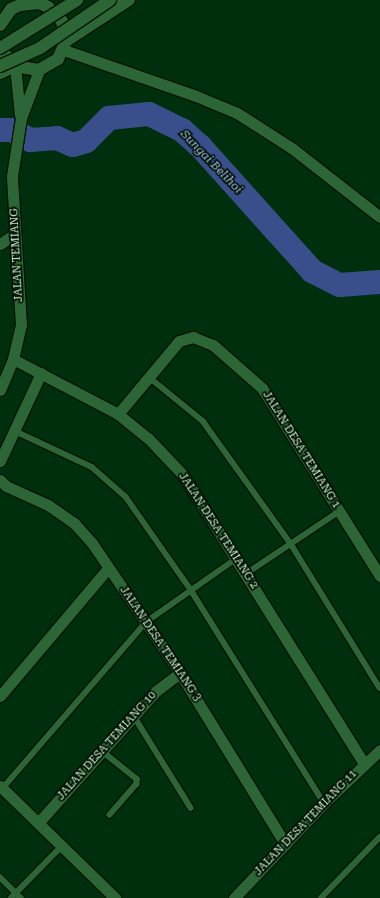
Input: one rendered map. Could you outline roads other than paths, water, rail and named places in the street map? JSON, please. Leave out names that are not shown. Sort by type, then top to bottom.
[{"type":"main road","points":[[15,66],[0,48],[77,0]]},
{"type":"main road","points":[[0,66],[40,48],[110,0]]},
{"type":"main road","points":[[0,73],[15,66],[39,70],[54,62],[65,45],[130,0]]},
{"type":"main road","points":[[0,23],[11,5],[20,5],[40,1],[52,10],[62,21],[65,45]]},
{"type":"street","points":[[65,45],[237,113],[293,149],[380,217]]},
{"type":"street","name":"JALAN TEMIANG","points":[[15,66],[21,118]]},
{"type":"street","name":"JALAN TEMIANG","points":[[0,390],[13,359],[20,325],[12,176],[21,118],[39,70]]},
{"type":"street","points":[[0,244],[15,234]]},
{"type":"street","name":"JALAN DESA TEMIANG 1","points":[[118,414],[179,341],[193,337],[213,345],[262,388],[380,576]]},
{"type":"street","name":"JALAN DESA TEMIANG 2","points":[[13,359],[118,414],[148,438],[183,475],[247,573],[364,763]]},
{"type":"street","points":[[0,461],[41,373]]},
{"type":"street","name":"JALAN DESA TEMIANG 3","points":[[0,480],[6,486],[48,505],[74,523],[108,568],[180,673],[285,844]]},
{"type":"street","points":[[0,696],[108,568]]},
{"type":"street","name":"JALAN DESA TEMIANG 10","points":[[38,823],[156,691],[180,673]]},
{"type":"street","name":"JALAN DESA TEMIANG 11","points":[[242,895],[285,844],[324,803],[364,763],[380,750]]},
{"type":"street","points":[[1,787],[115,898]]},
{"type":"lane","points":[[149,377],[203,421],[291,544],[380,688]]},
{"type":"lane","points":[[15,431],[92,467],[126,497],[192,590],[324,803]]},
{"type":"lane","points":[[247,573],[340,511]]},
{"type":"lane","points":[[1,787],[146,622],[237,558]]},
{"type":"lane","points":[[134,716],[191,808]]},
{"type":"lane","points":[[102,751],[137,779],[137,784],[110,814]]},
{"type":"lane","points":[[321,898],[380,837]]},
{"type":"lane","points":[[11,898],[62,846]]},
{"type":"lane","points":[[0,877],[21,898]]},
{"type":"waterway","name":"Sungai Belihoi","points":[[0,130],[12,130],[30,140],[57,138],[73,145],[86,141],[109,118],[149,114],[182,130],[200,146],[312,271],[340,285],[380,282]]}]
